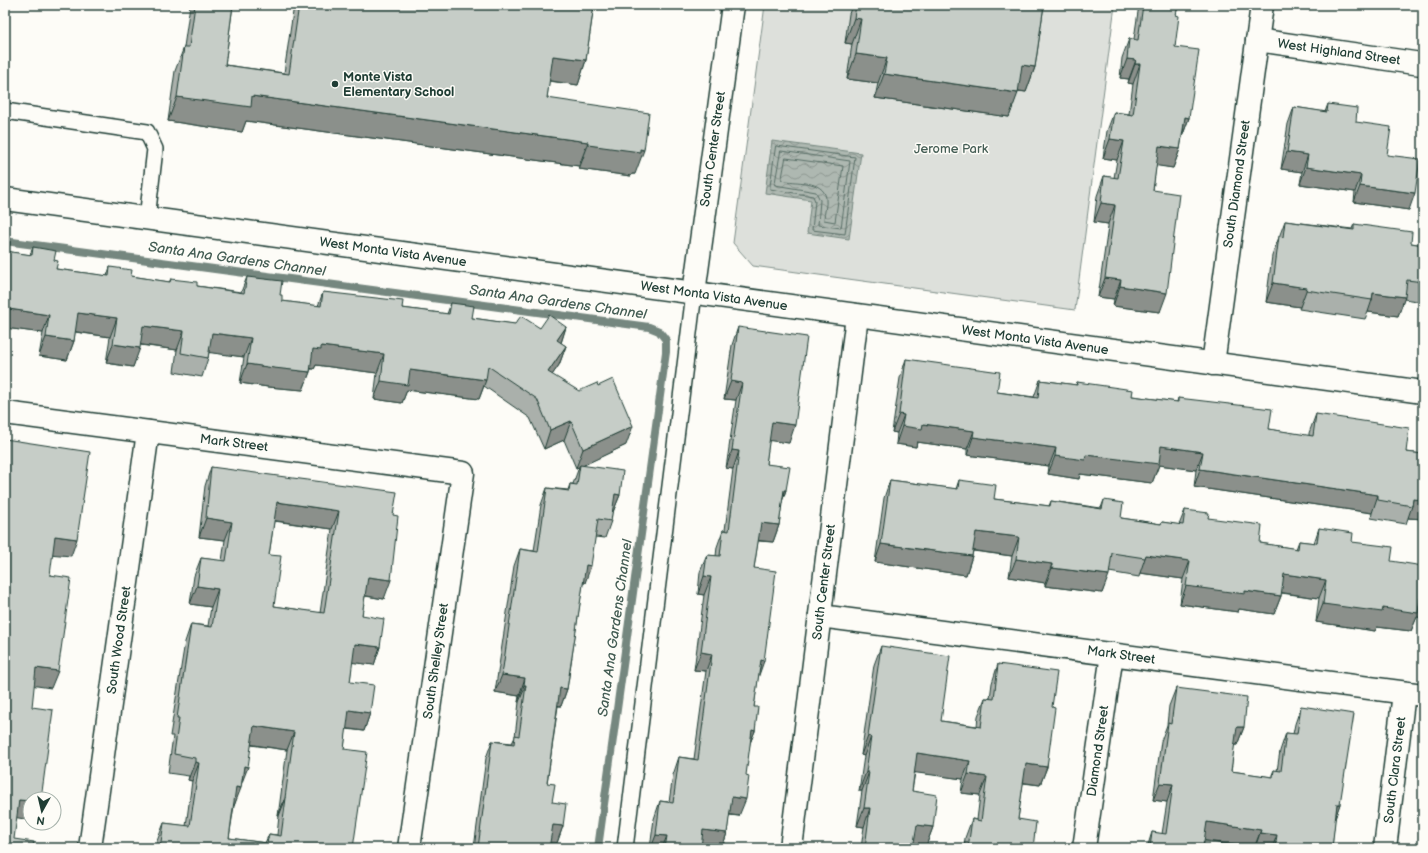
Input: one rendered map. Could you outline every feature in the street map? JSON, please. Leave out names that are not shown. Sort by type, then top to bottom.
[{"type":"street","name":"South Center Street","points":[[694,293],[732,5]]},
{"type":"street","name":"South Diamond Street","points":[[1213,364],[1262,5]]},
{"type":"street","name":"West Highland Street","points":[[1257,40],[1421,64]]},
{"type":"street","name":"West Monta Vista Avenue","points":[[5,199],[1423,392]]},
{"type":"street","name":"South Center Street","points":[[791,848],[857,316]]},
{"type":"street","name":"Mark Street","points":[[5,413],[463,473]]},
{"type":"street","name":"South Wood Street","points":[[90,848],[148,432]]},
{"type":"street","name":"South Shelley Street","points":[[409,848],[463,473]]},
{"type":"street","name":"Mark Street","points":[[820,616],[1414,694]]},
{"type":"street","name":"Diamond Street","points":[[1084,848],[1112,654]]},
{"type":"street","name":"South Clara Street","points":[[1385,848],[1414,694]]},
{"type":"lane","points":[[5,112],[147,132],[155,148],[147,219]]},
{"type":"lane","points":[[625,848],[694,293]]},
{"type":"green space","name":"Jerome Park","points":[[765,5],[1115,5],[1075,310],[753,266],[733,243]]},
{"type":"water","points":[[772,141],[861,153],[849,239],[807,233],[811,200],[765,193]]},
{"type":"building","points":[[195,5],[233,5],[225,65],[289,74],[299,5],[594,5],[586,60],[553,56],[547,98],[649,113],[644,150],[640,149],[640,152],[588,145],[588,142],[252,96],[251,107],[177,97],[184,47],[189,47]]},
{"type":"building","points":[[856,5],[1044,5],[1035,67],[1022,65],[1018,93],[884,74],[887,58],[856,54],[861,19],[854,18]]},
{"type":"building","points":[[1143,5],[1178,5],[1176,15],[1179,16],[1175,47],[1199,50],[1189,118],[1185,117],[1180,149],[1159,146],[1153,190],[1179,194],[1167,293],[1120,286],[1121,280],[1105,278],[1115,205],[1101,203],[1104,176],[1118,178],[1124,141],[1110,139],[1114,112],[1133,115],[1140,64],[1135,64],[1136,60],[1127,59],[1129,39],[1138,40]]},
{"type":"building","points":[[1328,104],[1357,108],[1356,122],[1391,127],[1387,155],[1420,159],[1415,193],[1360,186],[1361,175],[1306,167],[1308,155],[1287,152],[1294,107],[1327,112]]},
{"type":"building","points":[[1285,221],[1354,230],[1354,224],[1412,232],[1411,243],[1423,245],[1423,282],[1407,280],[1405,297],[1373,293],[1372,300],[1306,290],[1307,288],[1273,283],[1279,236],[1283,237]]},
{"type":"building","points":[[33,247],[56,251],[54,260],[58,261],[56,269],[109,276],[110,267],[132,270],[131,276],[170,282],[171,279],[197,282],[197,286],[244,293],[247,277],[282,281],[280,295],[282,295],[282,301],[321,306],[323,292],[403,301],[402,308],[449,314],[451,303],[474,306],[472,318],[515,324],[521,316],[540,328],[549,315],[566,327],[557,340],[566,346],[548,372],[579,391],[597,383],[598,386],[613,379],[633,426],[583,449],[571,421],[550,430],[537,399],[488,366],[486,380],[410,370],[408,385],[381,381],[384,354],[321,346],[321,350],[313,349],[310,372],[247,364],[251,338],[212,333],[208,358],[181,353],[184,331],[143,326],[140,348],[113,344],[117,318],[78,313],[74,341],[46,337],[49,315],[9,309],[5,332],[5,251],[32,255]]},
{"type":"building","points":[[738,327],[807,337],[795,425],[772,422],[766,464],[790,467],[786,490],[784,490],[779,525],[761,523],[754,568],[776,571],[764,661],[761,660],[754,707],[758,707],[755,731],[752,730],[746,775],[749,776],[746,799],[732,797],[727,833],[703,830],[701,848],[665,848],[667,836],[656,835],[660,801],[673,803],[679,757],[698,760],[712,654],[701,652],[711,577],[704,576],[707,555],[720,556],[723,530],[729,531],[739,451],[732,450],[742,383],[731,381]]},
{"type":"building","points":[[906,359],[1000,372],[997,392],[1038,398],[1040,380],[1077,385],[1077,382],[1133,390],[1132,396],[1178,402],[1178,398],[1272,409],[1269,429],[1313,436],[1316,414],[1409,428],[1406,452],[1423,454],[1423,500],[1413,499],[1412,506],[1378,500],[1378,495],[1200,469],[1203,452],[1161,446],[1159,464],[1086,455],[1085,460],[1055,456],[1056,448],[973,437],[974,431],[923,424],[922,429],[902,426],[904,415],[899,414]]},
{"type":"building","points":[[5,439],[90,452],[77,539],[55,536],[50,575],[71,578],[58,671],[36,668],[32,707],[53,710],[42,791],[22,791],[22,800],[19,800],[14,839],[34,842],[33,848],[5,848]]},
{"type":"building","points":[[580,465],[623,471],[620,495],[615,494],[611,521],[598,519],[591,566],[586,565],[567,689],[560,688],[547,783],[555,784],[552,802],[566,804],[563,826],[553,825],[549,848],[478,848],[492,741],[514,744],[515,735],[519,736],[526,685],[524,685],[525,678],[502,675],[520,549],[538,552],[547,488],[569,491],[570,484],[577,485]]},
{"type":"building","points":[[211,467],[397,492],[393,515],[398,516],[391,580],[368,577],[362,615],[384,619],[380,647],[355,644],[350,682],[374,685],[370,713],[349,710],[344,749],[367,752],[353,848],[160,848],[164,823],[190,826],[199,763],[195,762],[195,758],[174,754],[179,718],[177,718],[191,624],[212,627],[218,589],[197,586],[201,558],[226,561],[232,522],[206,518]],"holes":[[[277,502],[339,511],[324,613],[274,606],[281,556],[269,555]],[[254,726],[294,732],[281,836],[269,834],[267,843],[229,838],[236,787],[241,788],[244,766],[248,767]]]},
{"type":"building","points":[[890,480],[958,489],[959,480],[996,485],[994,499],[1050,506],[1051,501],[1102,509],[1104,500],[1123,503],[1121,518],[1161,524],[1162,522],[1183,525],[1185,510],[1209,513],[1208,518],[1262,525],[1260,543],[1298,549],[1299,541],[1317,543],[1319,528],[1353,533],[1352,542],[1393,547],[1391,561],[1423,566],[1423,599],[1420,598],[1418,613],[1383,608],[1382,612],[1323,604],[1326,580],[1284,574],[1281,596],[1245,591],[1245,594],[1186,586],[1190,561],[1146,555],[1145,558],[1112,553],[1109,575],[1052,568],[1052,564],[1016,559],[1019,537],[976,532],[972,556],[881,544]]},
{"type":"building","points":[[881,646],[950,656],[941,721],[981,727],[985,698],[994,699],[998,664],[1057,672],[1052,707],[1055,708],[1047,767],[1026,764],[1018,819],[1036,822],[1033,848],[968,848],[972,819],[981,821],[987,777],[968,774],[970,761],[917,753],[912,791],[937,795],[933,827],[917,825],[913,848],[865,848],[870,808],[864,808],[869,772],[866,772],[871,737],[868,736]]},
{"type":"building","points":[[1176,688],[1247,697],[1244,727],[1237,727],[1231,771],[1273,777],[1274,770],[1281,771],[1286,733],[1297,734],[1301,706],[1354,714],[1340,804],[1337,804],[1332,848],[1275,848],[1277,835],[1260,833],[1261,830],[1207,822],[1203,848],[1150,848],[1152,832],[1166,834],[1173,784],[1160,783],[1168,723],[1171,724]]},
{"type":"waterway","name":"Santa Ana Gardens Channel","points":[[5,241],[649,327],[659,331],[666,340],[666,352],[598,848]]},
{"type":"place","name":"Monte Vista Elementary School","points":[[335,84]]}]
